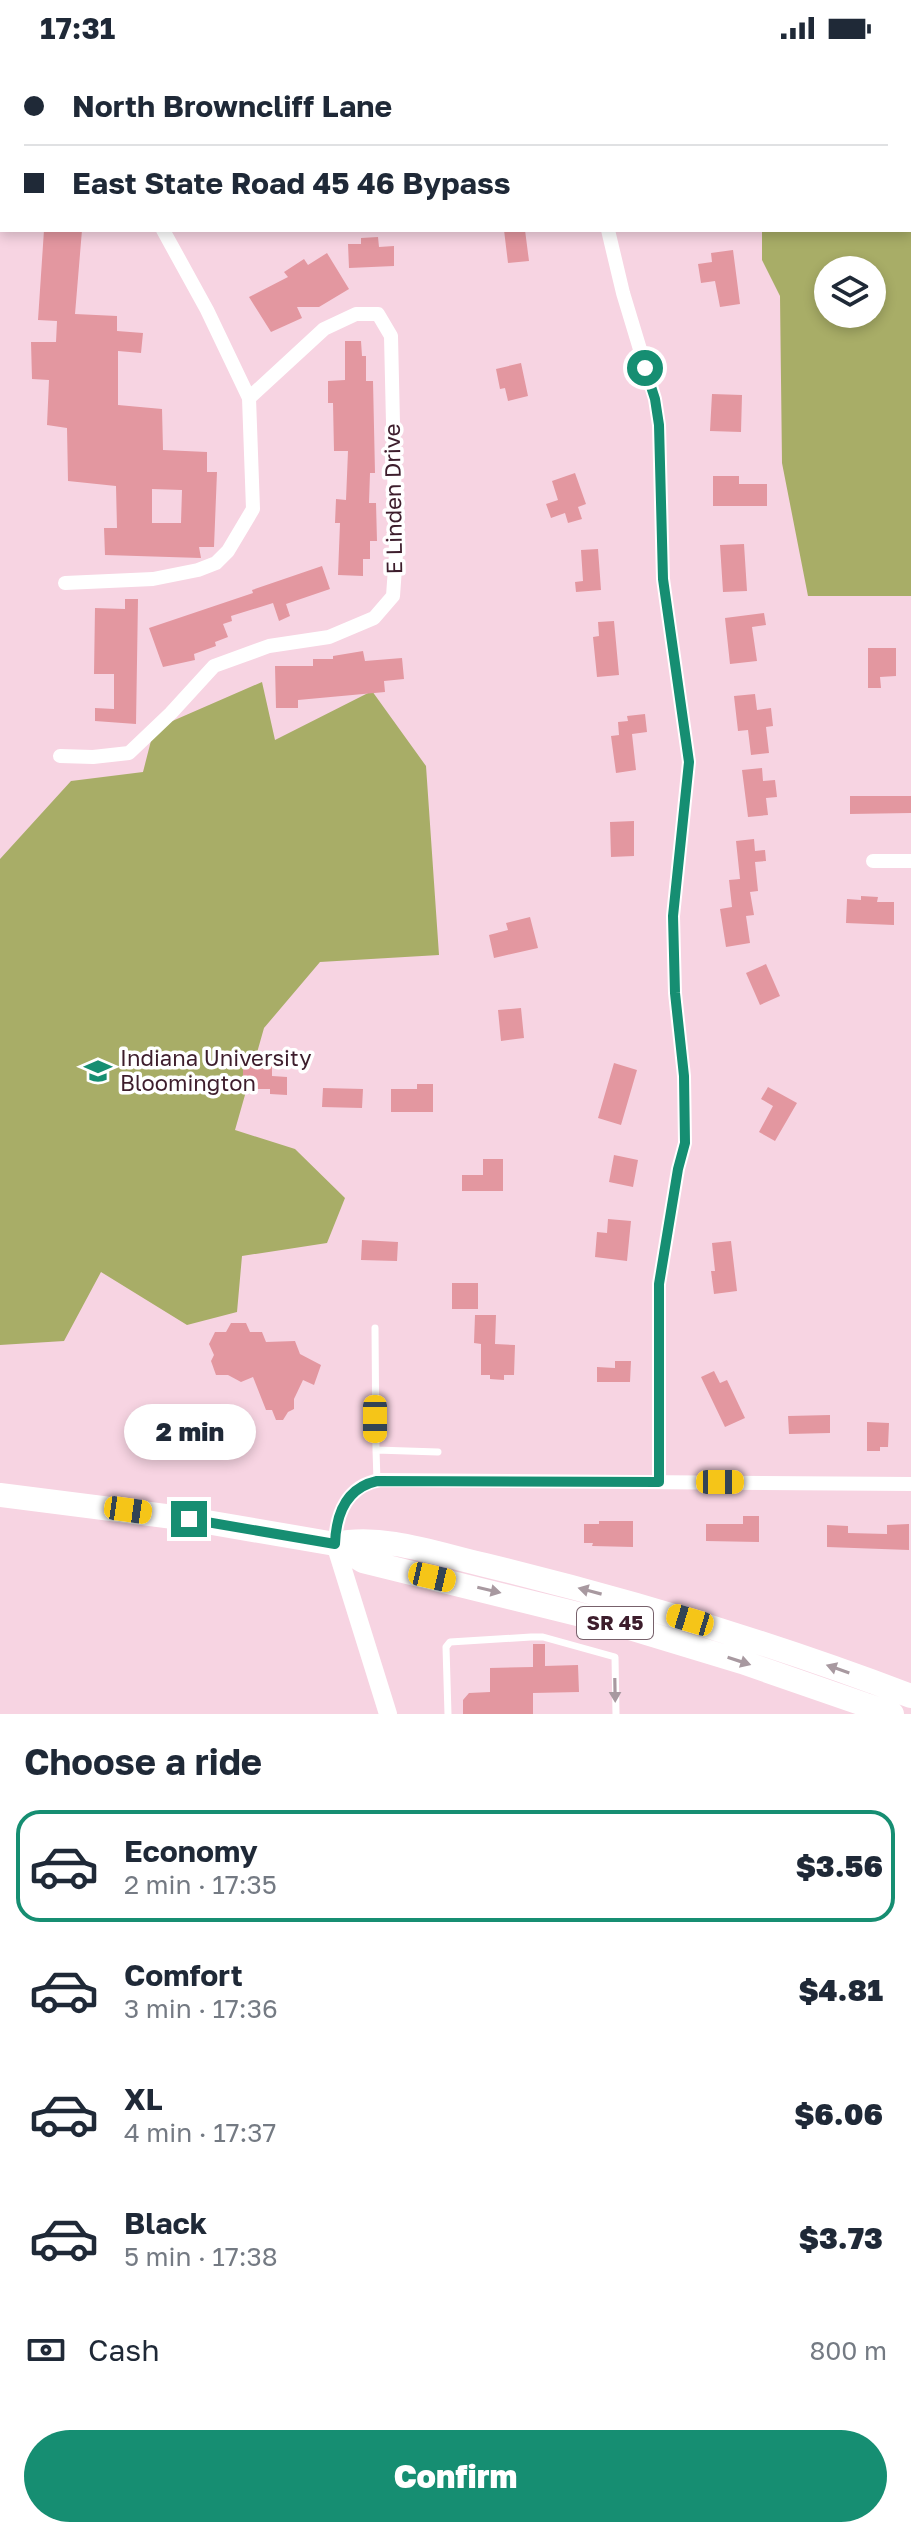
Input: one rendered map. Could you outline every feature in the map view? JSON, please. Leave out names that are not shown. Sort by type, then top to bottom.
[{"type":"highway","name":"SR 45","points":[[0,1495],[189,1519],[335,1544],[357,1540],[381,1542],[587,1591],[743,1637],[911,1696]]},
{"type":"highway","name":"SR 45","points":[[335,1544],[363,1561],[610,1622],[742,1662],[892,1714]]},
{"type":"street","points":[[65,583],[127,582],[180,575],[216,563],[228,551],[253,509],[249,398],[207,310],[164,232]]},
{"type":"street","points":[[608,232],[655,399],[659,425],[664,594],[689,762],[673,916],[675,993],[684,1076],[685,1143],[659,1284],[659,1482]]},
{"type":"street","name":"E Linden Drive","points":[[60,756],[93,757],[129,753],[214,666],[269,646],[329,637],[374,618],[393,596],[396,554],[391,336],[378,314],[356,314],[324,329],[249,398]]},
{"type":"street","points":[[873,861],[911,861]]},
{"type":"street","points":[[388,1714],[335,1544],[338,1520],[347,1499],[359,1487],[377,1481],[911,1484]]},
{"type":"lane","points":[[375,1328],[377,1481]]},
{"type":"lane","points":[[376,1450],[438,1452]]},
{"type":"lane","points":[[448,1714],[446,1647],[450,1642],[531,1637],[543,1637],[615,1657],[616,1714]]},
{"type":"green space","points":[[762,232],[911,232],[911,596],[808,596],[782,463],[780,296],[762,260]]},
{"type":"green space","points":[[262,682],[275,740],[372,691],[426,766],[439,955],[320,962],[264,1028],[235,1130],[295,1149],[345,1198],[327,1243],[242,1256],[237,1312],[187,1325],[101,1272],[64,1341],[0,1345],[0,859],[71,781],[143,772],[154,729]]},
{"type":"building","points":[[44,232],[82,232],[75,314],[117,316],[117,331],[143,333],[141,353],[118,351],[118,405],[162,409],[163,450],[207,452],[207,472],[217,472],[214,547],[199,547],[201,558],[105,555],[104,528],[117,528],[116,486],[68,481],[67,428],[47,425],[49,380],[32,379],[31,342],[56,342],[57,321],[38,320]],"holes":[[[152,489],[182,490],[181,523],[152,523]]]},
{"type":"building","points":[[504,232],[525,232],[529,261],[508,263]]},
{"type":"building","points":[[378,237],[379,247],[394,246],[394,266],[349,268],[348,244],[361,244],[361,238]]},
{"type":"building","points":[[733,250],[740,304],[720,307],[715,281],[701,283],[698,264],[712,262],[711,253]]},
{"type":"building","points":[[327,253],[349,289],[319,307],[297,307],[302,318],[271,332],[249,297],[288,277],[284,272],[304,259],[308,265]]},
{"type":"building","points":[[345,341],[361,341],[362,356],[366,356],[366,381],[373,381],[375,473],[370,473],[369,503],[376,503],[377,541],[370,541],[370,559],[363,559],[363,576],[338,575],[340,523],[335,523],[336,499],[346,500],[348,451],[334,451],[333,403],[328,403],[328,381],[345,380]]},
{"type":"building","points":[[521,363],[528,396],[508,401],[505,388],[500,389],[496,369]]},
{"type":"building","points":[[712,394],[742,395],[741,432],[710,431]]},
{"type":"building","points":[[575,473],[586,504],[578,507],[582,519],[568,523],[565,513],[551,518],[546,504],[558,500],[552,481]]},
{"type":"building","points":[[713,476],[739,476],[739,484],[767,484],[767,506],[713,506]]},
{"type":"building","points":[[744,544],[747,591],[723,592],[720,545]]},
{"type":"building","points":[[598,549],[601,590],[576,592],[575,582],[583,581],[581,550]]},
{"type":"building","points":[[322,566],[330,589],[286,604],[290,616],[279,621],[273,603],[231,616],[232,621],[223,624],[228,637],[215,642],[216,646],[194,654],[195,660],[163,667],[149,628]]},
{"type":"building","points":[[125,599],[138,599],[136,724],[95,721],[95,708],[114,709],[114,674],[94,674],[95,608],[125,609]]},
{"type":"building","points":[[764,613],[766,625],[752,627],[757,661],[730,664],[725,618]]},
{"type":"building","points":[[614,621],[619,675],[597,677],[593,637],[599,636],[598,622]]},
{"type":"building","points":[[868,648],[896,648],[896,676],[880,677],[881,688],[868,688]]},
{"type":"building","points":[[363,651],[365,661],[402,658],[404,679],[384,681],[385,692],[298,700],[298,708],[276,708],[275,666],[313,666],[313,659],[333,659],[333,656]]},
{"type":"building","points":[[755,694],[757,710],[771,708],[773,726],[766,727],[769,753],[751,755],[748,730],[738,731],[734,696]]},
{"type":"building","points":[[645,714],[647,732],[632,734],[636,770],[616,773],[611,736],[619,735],[618,722],[628,721],[627,716]]},
{"type":"building","points":[[762,768],[763,781],[775,780],[777,797],[766,798],[768,815],[748,817],[742,770]]},
{"type":"building","points":[[850,796],[911,796],[911,813],[850,814]]},
{"type":"building","points":[[634,821],[634,856],[611,857],[610,822]]},
{"type":"building","points":[[754,839],[755,851],[765,850],[766,861],[755,862],[758,891],[750,892],[754,915],[746,916],[750,943],[726,947],[720,909],[732,907],[729,880],[740,879],[736,841]]},
{"type":"building","points":[[861,896],[878,897],[877,902],[894,902],[894,925],[846,923],[847,899],[861,900]]},
{"type":"building","points":[[530,917],[538,948],[494,958],[489,935],[508,930],[506,923]]},
{"type":"building","points":[[766,964],[780,996],[760,1005],[746,973]]},
{"type":"building","points":[[521,1008],[524,1038],[501,1041],[498,1010]]},
{"type":"building","points":[[614,1063],[637,1070],[621,1125],[598,1118]]},
{"type":"building","points":[[243,1066],[272,1066],[272,1076],[287,1077],[287,1095],[270,1094],[270,1089],[256,1089],[256,1084],[243,1084]]},
{"type":"building","points":[[417,1084],[433,1084],[433,1112],[391,1112],[391,1089],[417,1089]]},
{"type":"building","points":[[768,1087],[797,1103],[775,1141],[759,1132],[773,1106],[761,1099]]},
{"type":"building","points":[[323,1088],[363,1089],[362,1108],[322,1107]]},
{"type":"building","points":[[614,1155],[638,1160],[633,1187],[609,1182]]},
{"type":"building","points":[[483,1159],[503,1159],[503,1191],[462,1191],[462,1175],[483,1175]]},
{"type":"building","points":[[608,1219],[631,1221],[627,1261],[595,1257],[597,1232],[607,1233]]},
{"type":"building","points":[[362,1240],[398,1242],[397,1261],[361,1260]]},
{"type":"building","points":[[731,1241],[737,1291],[714,1294],[712,1243]]},
{"type":"building","points":[[452,1283],[478,1283],[478,1309],[452,1309]]},
{"type":"building","points":[[475,1315],[496,1315],[495,1344],[515,1345],[514,1375],[504,1375],[504,1380],[481,1375],[481,1344],[474,1343]]},
{"type":"building","points":[[231,1323],[246,1323],[250,1332],[262,1332],[266,1342],[295,1341],[300,1354],[321,1365],[314,1385],[303,1380],[294,1399],[294,1409],[283,1420],[276,1420],[272,1410],[266,1410],[253,1377],[241,1382],[228,1375],[216,1375],[211,1361],[214,1355],[209,1344],[215,1332],[226,1332]]},
{"type":"building","points":[[615,1361],[631,1361],[630,1382],[597,1382],[597,1367],[615,1368]]},
{"type":"building","points":[[714,1371],[720,1383],[727,1380],[745,1418],[725,1427],[701,1377]]},
{"type":"building","points":[[830,1415],[830,1433],[789,1434],[788,1416]]},
{"type":"building","points":[[867,1422],[889,1423],[888,1447],[880,1447],[880,1451],[867,1451]]},
{"type":"building","points":[[743,1516],[759,1516],[759,1542],[706,1541],[706,1524],[743,1524]]},
{"type":"building","points":[[599,1521],[633,1521],[633,1547],[584,1543],[584,1524],[599,1524]]},
{"type":"building","points":[[909,1524],[909,1550],[827,1547],[827,1525],[848,1526],[848,1533],[887,1534],[887,1525]]},
{"type":"building","points":[[533,1644],[545,1644],[545,1666],[578,1665],[579,1692],[533,1693],[533,1714],[463,1714],[463,1700],[469,1693],[490,1692],[490,1668],[533,1667]]},
{"type":"place","name":"Indiana University Bloomington","points":[[98,1071]]},
{"type":"route","points":[[189,1519],[335,1544],[338,1520],[347,1499],[359,1487],[377,1481],[659,1482],[659,1284],[685,1143],[684,1076],[675,993],[673,916],[689,762],[663,579],[659,425],[645,368]]}]
